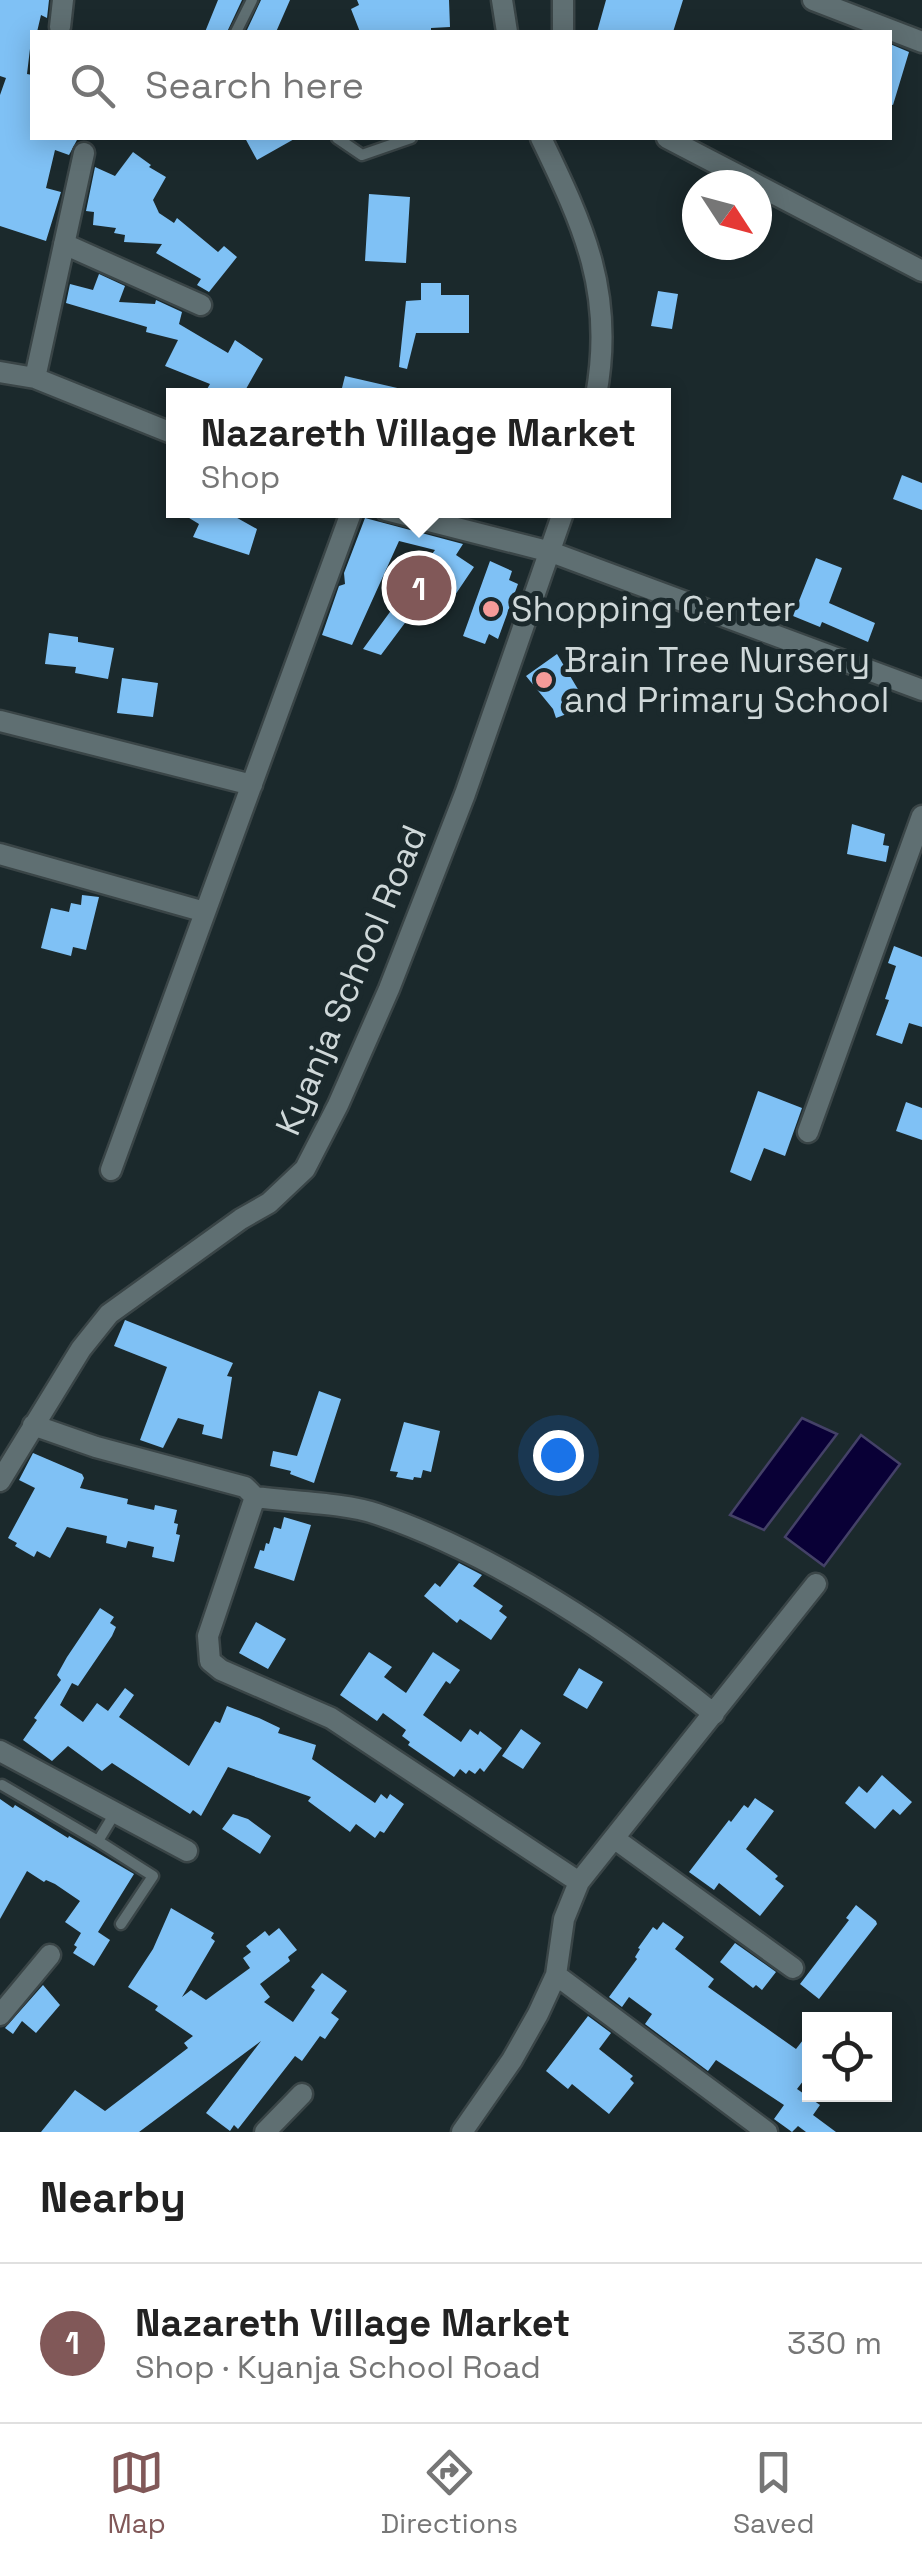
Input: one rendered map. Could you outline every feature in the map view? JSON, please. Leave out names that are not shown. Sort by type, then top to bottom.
[{"type":"street","points":[[60,26],[63,0]]},
{"type":"street","points":[[502,0],[507,30]]},
{"type":"street","points":[[562,0],[563,30]]},
{"type":"street","points":[[813,0],[891,30]]},
{"type":"street","points":[[892,30],[922,42]]},
{"type":"street","points":[[541,140],[596,268],[600,298],[598,388]]},
{"type":"street","points":[[671,140],[922,271]]},
{"type":"street","points":[[35,378],[84,154]]},
{"type":"street","points":[[64,244],[201,305]]},
{"type":"street","points":[[0,372],[35,378],[166,431]]},
{"type":"street","points":[[111,1170],[349,518]]},
{"type":"street","points":[[417,518],[551,552],[922,690]]},
{"type":"street","name":"Kyanja School Road","points":[[0,1481],[81,1349],[108,1314],[269,1203],[306,1169],[389,989],[466,794],[562,518]]},
{"type":"street","points":[[0,721],[252,785]]},
{"type":"street","points":[[808,1132],[922,816]]},
{"type":"street","points":[[0,854],[205,912]]},
{"type":"street","points":[[33,1424],[96,1446],[245,1487],[255,1497],[374,1513],[492,1564],[650,1662],[714,1714]]},
{"type":"street","points":[[255,1497],[208,1636],[210,1661],[220,1670],[331,1718],[579,1882]]},
{"type":"street","points":[[462,2132],[526,2038],[556,1975],[564,1919],[579,1882],[816,1584]]},
{"type":"street","points":[[0,1751],[187,1851]]},
{"type":"street","points":[[615,1839],[792,1968]]},
{"type":"street","points":[[0,2014],[50,1955]]},
{"type":"street","points":[[556,1975],[767,2132]]},
{"type":"street","points":[[265,2132],[302,2094]]},
{"type":"lane","points":[[237,30],[252,0]]},
{"type":"lane","points":[[340,140],[362,155],[405,140]]},
{"type":"lane","points":[[2,1786],[152,1876],[121,1924]]},
{"type":"lane","points":[[98,1841],[116,1812]]},
{"type":"shaded area","points":[[802,1418],[837,1434],[764,1530],[730,1515]]},
{"type":"shaded area","points":[[861,1435],[900,1464],[824,1566],[785,1537]]},
{"type":"building","points":[[0,0],[49,0],[47,18],[41,15],[37,30],[30,30],[30,140],[77,140],[69,155],[55,150],[46,188],[61,192],[46,241],[0,226],[0,95],[6,78],[0,76]]},
{"type":"building","points":[[218,0],[242,0],[228,30],[206,30]]},
{"type":"building","points":[[261,0],[290,0],[277,30],[247,30]]},
{"type":"building","points":[[357,0],[449,0],[450,27],[359,30],[351,9],[359,5]]},
{"type":"building","points":[[606,0],[683,0],[674,30],[598,30]]},
{"type":"building","points":[[892,45],[909,52],[892,105]]},
{"type":"building","points":[[246,140],[292,140],[257,160]]},
{"type":"building","points":[[133,152],[166,177],[153,200],[159,213],[174,223],[177,218],[218,252],[224,246],[237,257],[209,292],[197,285],[201,279],[156,253],[162,244],[124,242],[125,235],[114,233],[116,228],[93,225],[94,212],[86,211],[95,167],[115,176]]},
{"type":"building","points":[[369,194],[410,197],[406,263],[365,261]]},
{"type":"building","points":[[99,274],[125,286],[119,302],[155,304],[156,300],[182,312],[179,324],[228,353],[235,340],[263,359],[247,388],[208,388],[210,384],[165,366],[178,340],[66,303],[70,284],[93,290]]},
{"type":"building","points":[[421,283],[441,283],[441,295],[469,295],[469,333],[416,333],[407,369],[399,367],[406,301],[421,300]]},
{"type":"building","points":[[658,291],[678,294],[672,329],[651,326]]},
{"type":"building","points":[[345,376],[397,388],[342,388]]},
{"type":"building","points":[[902,475],[922,483],[922,510],[893,499]]},
{"type":"building","points":[[189,518],[237,518],[257,529],[249,555],[193,537],[199,524]]},
{"type":"building","points":[[365,518],[463,544],[456,555],[474,567],[451,601],[431,588],[381,655],[363,649],[435,550],[399,541],[352,645],[322,635],[339,586],[345,584],[344,573]]},
{"type":"building","points":[[816,558],[842,568],[829,603],[875,623],[868,642],[822,622],[820,627],[793,616]]},
{"type":"building","name":"Shopping Center","points":[[490,561],[512,571],[509,580],[518,584],[498,639],[489,634],[485,644],[463,636]]},
{"type":"building","points":[[49,633],[114,648],[108,679],[75,673],[76,667],[45,664]]},
{"type":"building","points":[[557,654],[579,691],[566,696],[572,712],[556,718],[526,676]]},
{"type":"building","points":[[122,678],[158,683],[153,717],[117,713]]},
{"type":"building","points":[[852,824],[885,834],[883,845],[889,846],[886,862],[847,854]]},
{"type":"building","points":[[82,895],[99,897],[86,950],[73,947],[71,956],[41,948],[51,908],[69,912],[71,903],[81,905]]},
{"type":"building","points":[[894,946],[922,957],[922,1027],[909,1023],[902,1044],[876,1035],[896,966],[888,963]]},
{"type":"building","points":[[758,1091],[802,1108],[785,1156],[764,1148],[751,1181],[730,1172]]},
{"type":"building","points":[[906,1102],[922,1108],[922,1140],[896,1131]]},
{"type":"building","points":[[125,1320],[233,1363],[227,1376],[232,1377],[222,1439],[202,1434],[204,1425],[178,1418],[163,1448],[140,1440],[167,1367],[114,1346]]},
{"type":"building","points":[[319,1391],[341,1399],[314,1483],[270,1466],[273,1451],[297,1456]]},
{"type":"building","points":[[404,1422],[440,1431],[431,1472],[423,1470],[421,1478],[413,1480],[396,1477],[398,1472],[390,1471]]},
{"type":"building","points":[[33,1453],[82,1474],[80,1488],[128,1499],[127,1504],[177,1510],[174,1523],[178,1524],[176,1534],[180,1535],[174,1562],[152,1557],[154,1547],[128,1541],[126,1548],[106,1543],[107,1536],[67,1527],[50,1558],[37,1551],[34,1557],[15,1546],[17,1543],[8,1538],[35,1488],[19,1480]]},
{"type":"building","points":[[284,1517],[311,1525],[294,1581],[254,1568],[260,1550],[264,1551],[266,1543],[269,1544],[274,1527],[281,1529]]},
{"type":"building","points":[[459,1563],[482,1575],[473,1586],[503,1606],[499,1611],[507,1617],[491,1640],[460,1619],[457,1623],[424,1596],[435,1583],[440,1587]]},
{"type":"building","points":[[100,1608],[114,1617],[110,1623],[116,1627],[78,1686],[72,1683],[60,1705],[83,1722],[97,1703],[108,1711],[125,1688],[134,1695],[119,1717],[189,1766],[215,1721],[220,1723],[227,1706],[259,1718],[280,1728],[278,1733],[316,1745],[312,1759],[375,1803],[381,1794],[387,1799],[390,1794],[404,1804],[384,1833],[380,1831],[375,1838],[356,1824],[350,1832],[308,1801],[311,1797],[228,1767],[201,1816],[193,1810],[190,1814],[112,1763],[102,1771],[68,1746],[52,1761],[23,1740],[61,1680],[57,1675],[67,1657]]},
{"type":"building","points":[[256,1622],[286,1639],[268,1669],[239,1653]]},
{"type":"building","points":[[369,1652],[392,1667],[384,1677],[406,1693],[433,1652],[460,1670],[450,1684],[446,1681],[423,1715],[461,1742],[470,1729],[478,1735],[480,1731],[502,1748],[484,1772],[480,1768],[475,1774],[469,1770],[466,1774],[460,1769],[454,1777],[408,1745],[410,1742],[402,1736],[406,1730],[383,1713],[377,1721],[340,1695]]},
{"type":"building","points":[[579,1668],[603,1682],[587,1709],[563,1695]]},
{"type":"building","points":[[521,1729],[541,1743],[523,1769],[502,1756]]},
{"type":"building","points":[[882,1775],[912,1802],[900,1815],[893,1809],[875,1829],[845,1803],[859,1786],[867,1793]]},
{"type":"building","points":[[755,1798],[774,1811],[746,1849],[784,1886],[760,1916],[719,1883],[714,1890],[689,1872],[729,1820],[744,1805],[748,1808]]},
{"type":"building","points":[[0,1799],[134,1874],[98,1932],[110,1940],[94,1966],[73,1953],[81,1933],[65,1922],[80,1901],[55,1884],[27,1871],[0,1919]]},
{"type":"building","points":[[233,1814],[248,1819],[271,1836],[260,1854],[222,1829]]},
{"type":"building","points":[[856,1905],[877,1924],[819,1999],[800,1984]]},
{"type":"building","points":[[171,1908],[214,1933],[211,1938],[215,1941],[182,1997],[191,1990],[206,2000],[250,1968],[243,1958],[251,1952],[246,1946],[265,1931],[269,1936],[279,1928],[297,1950],[288,1957],[290,1961],[260,1984],[270,1997],[264,2002],[293,2022],[322,1973],[347,1991],[331,2013],[339,2019],[325,2039],[320,2036],[302,2061],[295,2056],[238,2129],[234,2125],[230,2131],[206,2113],[261,2041],[139,2132],[41,2132],[75,2090],[105,2111],[188,2048],[184,2043],[193,2036],[128,1987],[153,1949]]},
{"type":"building","points":[[663,1922],[684,1937],[675,1949],[714,1979],[708,1987],[796,2049],[802,2041],[802,2082],[797,2089],[802,2092],[802,2102],[820,2105],[813,2115],[836,2132],[806,2132],[798,2126],[792,2132],[774,2119],[784,2105],[716,2060],[708,2071],[645,2024],[652,2014],[629,1997],[622,2007],[609,1997],[637,1959],[638,1948],[653,1927],[657,1930]]},
{"type":"building","points":[[735,1943],[776,1972],[762,1990],[756,1985],[753,1988],[720,1962]]},
{"type":"building","points":[[43,1985],[60,2005],[36,2033],[22,2021],[13,2034],[5,2028]]},
{"type":"building","points":[[588,2016],[611,2033],[599,2049],[633,2076],[630,2079],[634,2083],[609,2114],[572,2084],[568,2089],[546,2071]]},
{"type":"place","name":"Nazareth Village Market","points":[[419,588]]},
{"type":"place","name":"Shopping Center","points":[[491,609]]},
{"type":"place","name":"Brain Tree Nursery and Primary School","points":[[544,680]]}]
